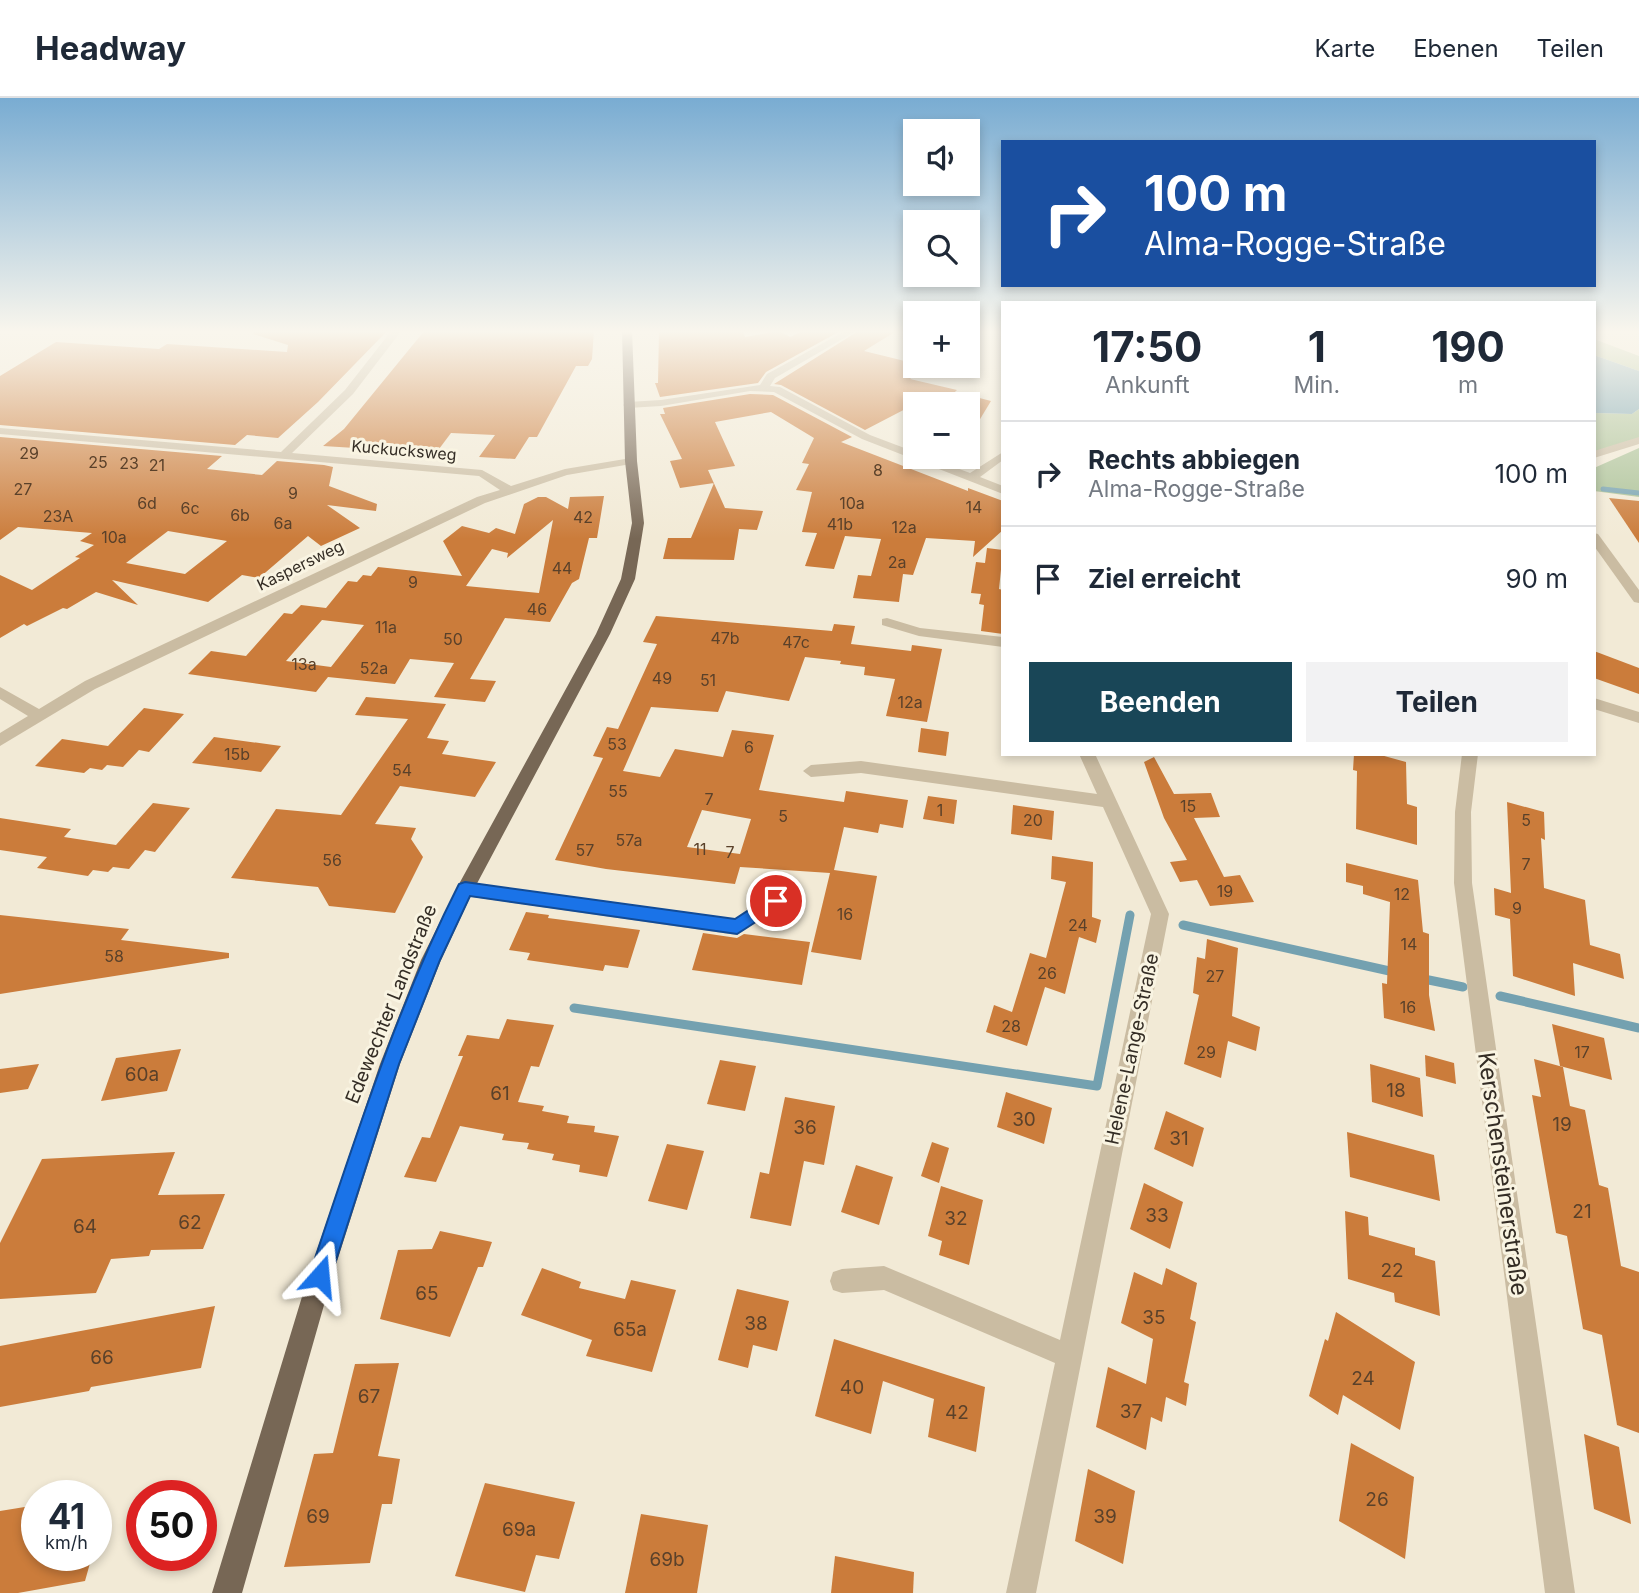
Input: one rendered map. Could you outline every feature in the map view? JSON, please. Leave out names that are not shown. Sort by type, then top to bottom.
[{"type":"main road","name":"Edewechter Landstraße","points":[[227,1593],[320,1276],[386,1074],[431,960],[465,889],[597,644],[624,588],[638,536],[628,400]]},
{"type":"street","points":[[284,455],[341,400]]},
{"type":"street","points":[[628,405],[668,400]]},
{"type":"street","points":[[800,400],[887,447],[1001,489]]},
{"type":"street","name":"Kuckucksweg","points":[[0,431],[482,474],[507,489]]},
{"type":"street","points":[[1596,454],[1639,440]]},
{"type":"street","points":[[971,478],[1001,456]]},
{"type":"street","name":"Kaspersweg","points":[[0,740],[38,715],[164,649],[507,489],[593,466],[631,461]]},
{"type":"street","points":[[1596,540],[1639,599]]},
{"type":"street","points":[[887,622],[919,632],[1001,642]]},
{"type":"street","points":[[0,692],[38,715]]},
{"type":"street","points":[[1596,704],[1639,718]]},
{"type":"street","name":"Helene-Lange-Straße","points":[[1021,1593],[1160,914],[1088,756]]},
{"type":"street","name":"Kerschensteinerstraße","points":[[1470,756],[1463,812],[1464,883],[1560,1593]]},
{"type":"street","points":[[811,771],[861,767],[1110,802]]},
{"type":"street","points":[[465,889],[737,927],[776,901]]},
{"type":"street","points":[[842,1281],[884,1279],[1069,1356]]},
{"type":"green space","points":[[1639,409],[1639,440],[1596,454],[1596,413],[1632,414]]},
{"type":"green space","points":[[1639,448],[1639,497],[1596,491],[1596,467]]},
{"type":"water","points":[[1596,400],[1639,400],[1639,409],[1632,414],[1596,413]]},
{"type":"building","points":[[0,400],[320,400],[278,438],[247,435],[235,445],[0,425]]},
{"type":"building","points":[[368,400],[557,400],[537,437],[529,437],[515,459],[479,457],[495,435],[451,433],[436,453],[323,446],[344,429]]},
{"type":"building","points":[[714,400],[782,400],[852,437],[841,442],[903,466],[903,469],[911,469],[1001,500],[1001,532],[973,557],[975,541],[926,538],[913,575],[903,574],[899,602],[853,598],[858,575],[871,576],[881,539],[845,536],[834,569],[805,566],[817,533],[802,532],[812,492],[796,490],[809,464],[802,463],[814,438],[771,412],[715,422],[735,466],[708,470],[714,483],[680,488],[670,461],[682,459],[660,414],[665,414],[663,408]]},
{"type":"building","points":[[809,400],[903,400],[903,410],[865,430]]},
{"type":"building","points":[[980,400],[991,401],[980,419]]},
{"type":"building","points":[[0,437],[222,456],[207,469],[262,475],[277,461],[324,465],[333,467],[329,486],[377,504],[376,511],[327,505],[360,528],[321,546],[308,536],[259,578],[242,575],[208,602],[112,580],[138,605],[96,592],[67,609],[63,608],[27,626],[24,624],[0,638],[0,575],[32,590],[80,558],[75,557],[94,545],[80,541],[92,533],[18,527],[0,540]],"holes":[[[168,531],[227,541],[185,574],[126,563]]]},
{"type":"building","points":[[714,483],[725,508],[763,511],[757,530],[739,529],[734,560],[663,559],[668,538],[691,538]]},
{"type":"building","points":[[604,496],[597,538],[589,538],[579,579],[572,583],[550,622],[505,618],[470,679],[496,681],[485,702],[434,697],[454,663],[410,659],[395,684],[328,677],[316,692],[188,674],[211,651],[246,656],[284,613],[292,614],[301,605],[326,608],[348,581],[357,582],[363,575],[371,576],[378,567],[462,576],[443,541],[462,526],[489,533],[496,528],[515,534],[524,504],[538,497],[546,497],[568,509],[570,497]],"holes":[[[553,520],[539,593],[466,586],[492,549],[508,553],[507,558]],[[322,620],[364,625],[331,667],[286,661]]]},
{"type":"building","points":[[1609,498],[1639,501],[1639,543]]},
{"type":"building","points":[[987,548],[1001,550],[1001,634],[981,631],[984,605],[979,604],[981,594],[971,593],[976,562],[985,563]]},
{"type":"building","points":[[656,616],[832,631],[834,624],[855,626],[851,644],[911,651],[912,645],[942,649],[927,722],[886,716],[895,679],[864,675],[865,667],[840,664],[841,661],[805,657],[789,701],[726,691],[718,712],[651,707],[623,771],[660,777],[675,749],[723,757],[732,730],[774,735],[759,790],[844,802],[846,791],[908,800],[903,828],[880,824],[878,833],[844,827],[834,870],[877,876],[861,960],[811,952],[830,873],[740,867],[735,884],[606,869],[555,860],[603,758],[593,756],[607,727],[618,729],[657,644],[643,642]],"holes":[[[702,810],[751,819],[740,854],[687,847]]]},
{"type":"building","points":[[1596,652],[1639,668],[1639,694],[1596,679]]},
{"type":"building","points":[[366,697],[446,704],[427,738],[449,741],[442,754],[496,762],[475,797],[400,786],[375,824],[416,828],[411,839],[423,857],[395,913],[329,906],[318,887],[231,878],[276,809],[341,815],[408,719],[355,715]]},
{"type":"building","points":[[144,708],[184,714],[149,752],[139,750],[123,767],[107,765],[102,770],[90,768],[84,773],[35,766],[62,739],[108,746]]},
{"type":"building","points":[[921,728],[949,732],[946,756],[918,752]]},
{"type":"building","points":[[214,737],[281,746],[261,772],[192,763]]},
{"type":"building","points":[[1354,756],[1384,756],[1406,762],[1407,804],[1417,807],[1417,845],[1356,829],[1357,771],[1353,770]]},
{"type":"building","points":[[1154,757],[1174,794],[1211,793],[1220,817],[1194,818],[1224,877],[1240,875],[1254,902],[1210,906],[1197,880],[1180,882],[1170,862],[1187,860],[1164,818],[1144,762]]},
{"type":"building","points":[[928,796],[957,800],[954,824],[923,819]]},
{"type":"building","points":[[1507,802],[1544,812],[1545,840],[1541,838],[1544,888],[1585,900],[1590,945],[1620,954],[1624,979],[1573,963],[1575,996],[1513,976],[1510,919],[1495,915],[1494,888],[1511,893]]},
{"type":"building","points":[[153,803],[190,808],[155,852],[145,850],[129,869],[113,867],[108,872],[93,870],[88,876],[37,868],[47,857],[0,850],[0,818],[71,829],[64,837],[116,845]]},
{"type":"building","points":[[1013,805],[1054,811],[1052,840],[1011,834]]},
{"type":"building","points":[[1052,856],[1093,862],[1092,917],[1101,920],[1096,943],[1079,937],[1065,994],[1045,987],[1027,1046],[986,1032],[994,1005],[1012,1012],[1030,953],[1046,958],[1066,882],[1051,879]]},
{"type":"building","points":[[1346,863],[1418,880],[1423,932],[1429,934],[1429,995],[1435,1031],[1384,1018],[1382,983],[1387,984],[1390,902],[1363,894],[1363,886],[1346,882]]},
{"type":"building","points":[[526,912],[549,915],[548,918],[640,930],[628,968],[605,965],[603,971],[527,960],[530,953],[509,950]]},
{"type":"building","points":[[0,915],[129,929],[121,940],[229,953],[229,958],[0,994]]},
{"type":"building","points":[[703,933],[737,938],[744,934],[810,942],[802,985],[692,970]]},
{"type":"building","points":[[1207,939],[1238,948],[1232,1016],[1260,1027],[1256,1051],[1228,1041],[1221,1078],[1184,1064],[1199,995],[1193,993],[1197,957],[1205,959]]},
{"type":"building","points":[[507,1019],[554,1025],[539,1067],[531,1066],[518,1102],[544,1106],[542,1111],[569,1116],[567,1123],[595,1126],[594,1132],[619,1136],[607,1177],[579,1172],[580,1165],[552,1160],[554,1154],[527,1149],[529,1143],[502,1140],[504,1134],[460,1126],[436,1182],[404,1177],[422,1137],[430,1138],[463,1056],[458,1056],[467,1035],[499,1039]]},
{"type":"building","points":[[1552,1024],[1604,1038],[1612,1080],[1560,1066]]},
{"type":"building","points":[[181,1049],[167,1091],[101,1101],[116,1058]]},
{"type":"building","points":[[1425,1055],[1454,1063],[1456,1084],[1426,1076]]},
{"type":"building","points":[[1534,1059],[1563,1067],[1570,1106],[1585,1110],[1599,1185],[1608,1188],[1621,1266],[1639,1272],[1639,1433],[1617,1425],[1602,1335],[1583,1329],[1567,1236],[1556,1233],[1532,1095],[1541,1097]]},
{"type":"building","points":[[720,1060],[756,1066],[745,1111],[707,1104]]},
{"type":"building","points":[[39,1064],[28,1089],[0,1093],[0,1069]]},
{"type":"building","points":[[1370,1064],[1420,1078],[1423,1117],[1372,1102]]},
{"type":"building","points":[[1006,1092],[1052,1108],[1044,1144],[997,1127]]},
{"type":"building","points":[[785,1097],[835,1106],[824,1165],[804,1161],[791,1226],[750,1218],[760,1172],[769,1174]]},
{"type":"building","points":[[1166,1111],[1204,1128],[1193,1167],[1154,1149]]},
{"type":"building","points":[[1347,1132],[1434,1155],[1440,1201],[1350,1177]]},
{"type":"building","points":[[932,1142],[949,1148],[939,1183],[921,1176]]},
{"type":"building","points":[[667,1144],[704,1151],[687,1210],[648,1201]]},
{"type":"building","points":[[175,1152],[158,1195],[225,1194],[203,1249],[151,1250],[149,1256],[111,1259],[96,1293],[0,1299],[0,1243],[42,1159]]},
{"type":"building","points":[[856,1165],[893,1177],[879,1225],[841,1212]]},
{"type":"building","points":[[1144,1183],[1183,1202],[1170,1249],[1130,1229]]},
{"type":"building","points":[[941,1186],[983,1200],[969,1265],[939,1255],[942,1241],[928,1236]]},
{"type":"building","points":[[1345,1211],[1368,1217],[1369,1235],[1415,1248],[1415,1255],[1435,1261],[1440,1316],[1395,1302],[1394,1293],[1348,1279]]},
{"type":"building","points":[[440,1231],[492,1242],[483,1267],[478,1267],[450,1337],[380,1319],[398,1250],[432,1249]]},
{"type":"building","points":[[542,1268],[581,1282],[579,1288],[625,1299],[631,1280],[676,1290],[652,1372],[586,1356],[592,1340],[521,1315]]},
{"type":"building","points":[[1166,1268],[1197,1283],[1190,1319],[1196,1322],[1184,1382],[1189,1384],[1186,1406],[1166,1397],[1162,1422],[1151,1417],[1146,1450],[1096,1427],[1108,1367],[1146,1384],[1153,1339],[1121,1323],[1134,1272],[1162,1285]]},
{"type":"building","points":[[737,1289],[789,1301],[777,1351],[753,1345],[748,1368],[718,1360]]},
{"type":"building","points":[[215,1306],[201,1368],[91,1387],[89,1391],[0,1407],[0,1346]]},
{"type":"building","points":[[1336,1312],[1415,1362],[1400,1430],[1343,1395],[1338,1415],[1309,1396],[1325,1339],[1328,1341]]},
{"type":"building","points":[[834,1339],[985,1387],[976,1452],[928,1437],[934,1399],[883,1381],[871,1434],[815,1416]]},
{"type":"building","points":[[399,1363],[378,1456],[400,1459],[392,1504],[382,1504],[370,1563],[284,1567],[314,1454],[333,1453],[355,1364]]},
{"type":"building","points":[[1584,1434],[1619,1447],[1631,1524],[1594,1509]]},
{"type":"building","points":[[1351,1443],[1414,1477],[1405,1559],[1339,1521]]},
{"type":"building","points":[[1088,1469],[1135,1491],[1123,1564],[1075,1541]]},
{"type":"building","points":[[485,1483],[575,1502],[559,1559],[536,1555],[525,1592],[455,1576]]},
{"type":"building","points":[[21,1508],[21,1571],[88,1571],[85,1581],[18,1593],[0,1593],[0,1511]]},
{"type":"building","points":[[641,1514],[708,1525],[697,1593],[625,1593]]},
{"type":"building","points":[[835,1556],[914,1572],[913,1593],[831,1593]]},
{"type":"waterway","points":[[1603,489],[1639,493]]},
{"type":"waterway","points":[[574,1008],[1097,1086],[1130,915]]},
{"type":"waterway","points":[[1183,925],[1394,972]]},
{"type":"waterway","points":[[1419,978],[1463,987]]},
{"type":"waterway","points":[[1500,996],[1639,1028]]},
{"type":"route","points":[[320,1276],[390,1064],[431,960],[465,889],[737,927],[776,901]]}]
